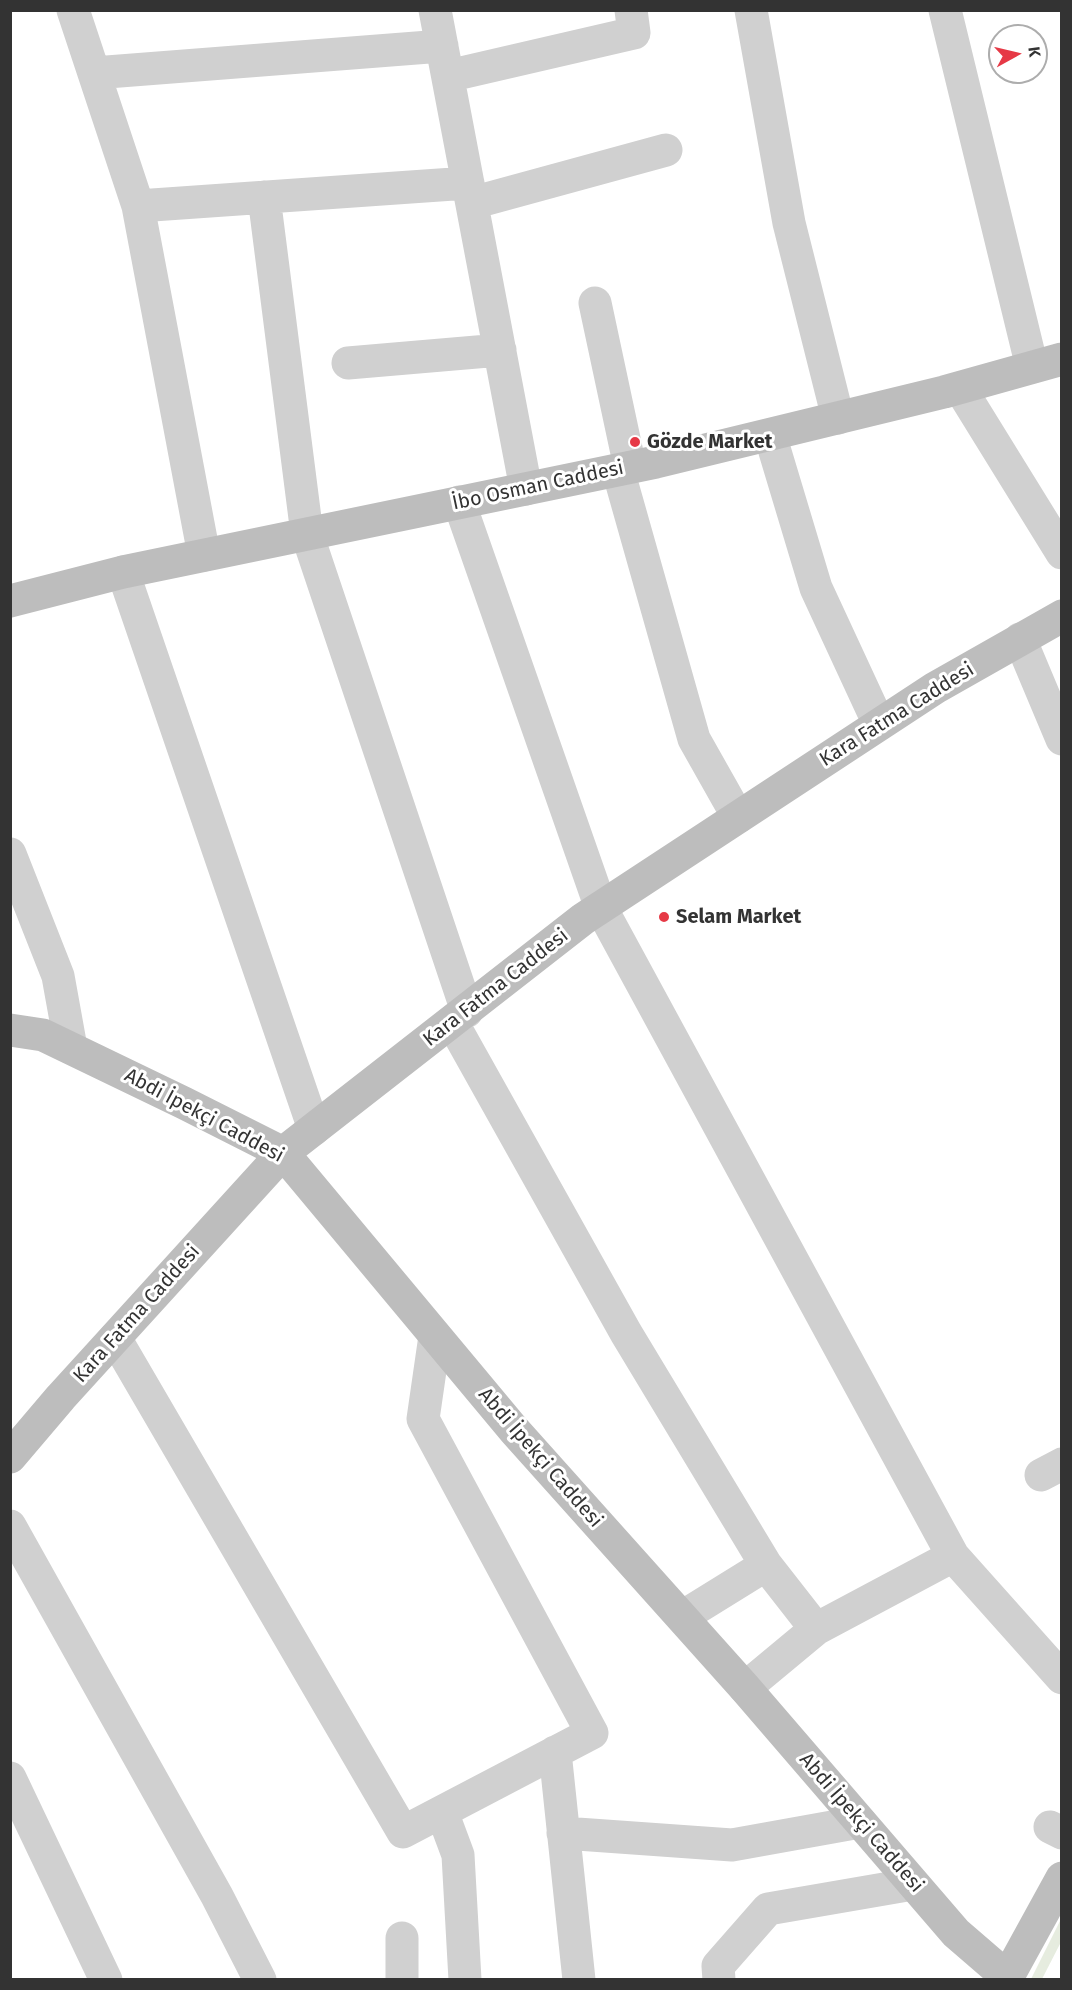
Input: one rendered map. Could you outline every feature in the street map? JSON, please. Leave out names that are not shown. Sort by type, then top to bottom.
[{"type":"street","points":[[73,10],[138,206],[204,555]]},
{"type":"street","points":[[435,10],[526,489]]},
{"type":"street","points":[[94,73],[445,61],[634,33],[631,10]]},
{"type":"street","points":[[751,10],[789,223],[838,418]]},
{"type":"street","points":[[945,10],[1047,363]]},
{"type":"street","points":[[138,206],[264,197],[470,193],[666,150]]},
{"type":"street","points":[[264,197],[307,534],[459,1016],[627,1333],[766,1565],[816,1629]]},
{"type":"street","points":[[595,303],[624,469],[694,739],[738,818]]},
{"type":"street","points":[[348,363],[500,350]]},
{"type":"street","name":"İbo Osman Caddesi","points":[[10,600],[123,572],[624,469],[960,388],[1047,363]]},
{"type":"street","points":[[960,388],[1062,553]]},
{"type":"street","points":[[770,435],[816,588],[879,724]]},
{"type":"street","points":[[459,502],[601,908],[953,1556],[1062,1678]]},
{"type":"street","points":[[123,572],[314,1129]]},
{"type":"street","points":[[1040,628],[1062,685]]},
{"type":"street","points":[[1040,628],[1062,739]]},
{"type":"street","name":"Kara Fatma Caddesi","points":[[10,1457],[62,1396],[283,1153],[583,919],[935,688],[1040,628]]},
{"type":"street","points":[[14,873],[58,976],[71,1048]]},
{"type":"street","name":"Abdi İpekçi Caddesi","points":[[10,1030],[43,1035],[283,1153],[514,1431],[745,1688],[956,1933],[1007,1978]]},
{"type":"street","points":[[115,1338],[403,1832],[591,1733],[423,1419],[435,1336]]},
{"type":"street","points":[[10,1526],[217,1896],[260,1980]]},
{"type":"street","points":[[745,1688],[816,1629],[953,1556]]},
{"type":"street","points":[[682,1617],[766,1565]]},
{"type":"street","points":[[555,1752],[579,1980]]},
{"type":"street","points":[[10,1778],[106,1980]]},
{"type":"street","points":[[442,1812],[458,1855],[465,1980]]},
{"type":"street","points":[[563,1833],[732,1845],[860,1822]]},
{"type":"street","points":[[1007,1978],[1062,1878]]},
{"type":"street","points":[[719,1980],[718,1966],[768,1909],[913,1884]]},
{"type":"street","points":[[402,1938],[402,1980]]},
{"type":"shaded area","points":[[1061,1919],[1061,1942],[1042,1979],[1031,1979]]},
{"type":"place","name":"Gözde Market","points":[[635,442]]},
{"type":"place","name":"Selam Market","points":[[664,917]]}]
